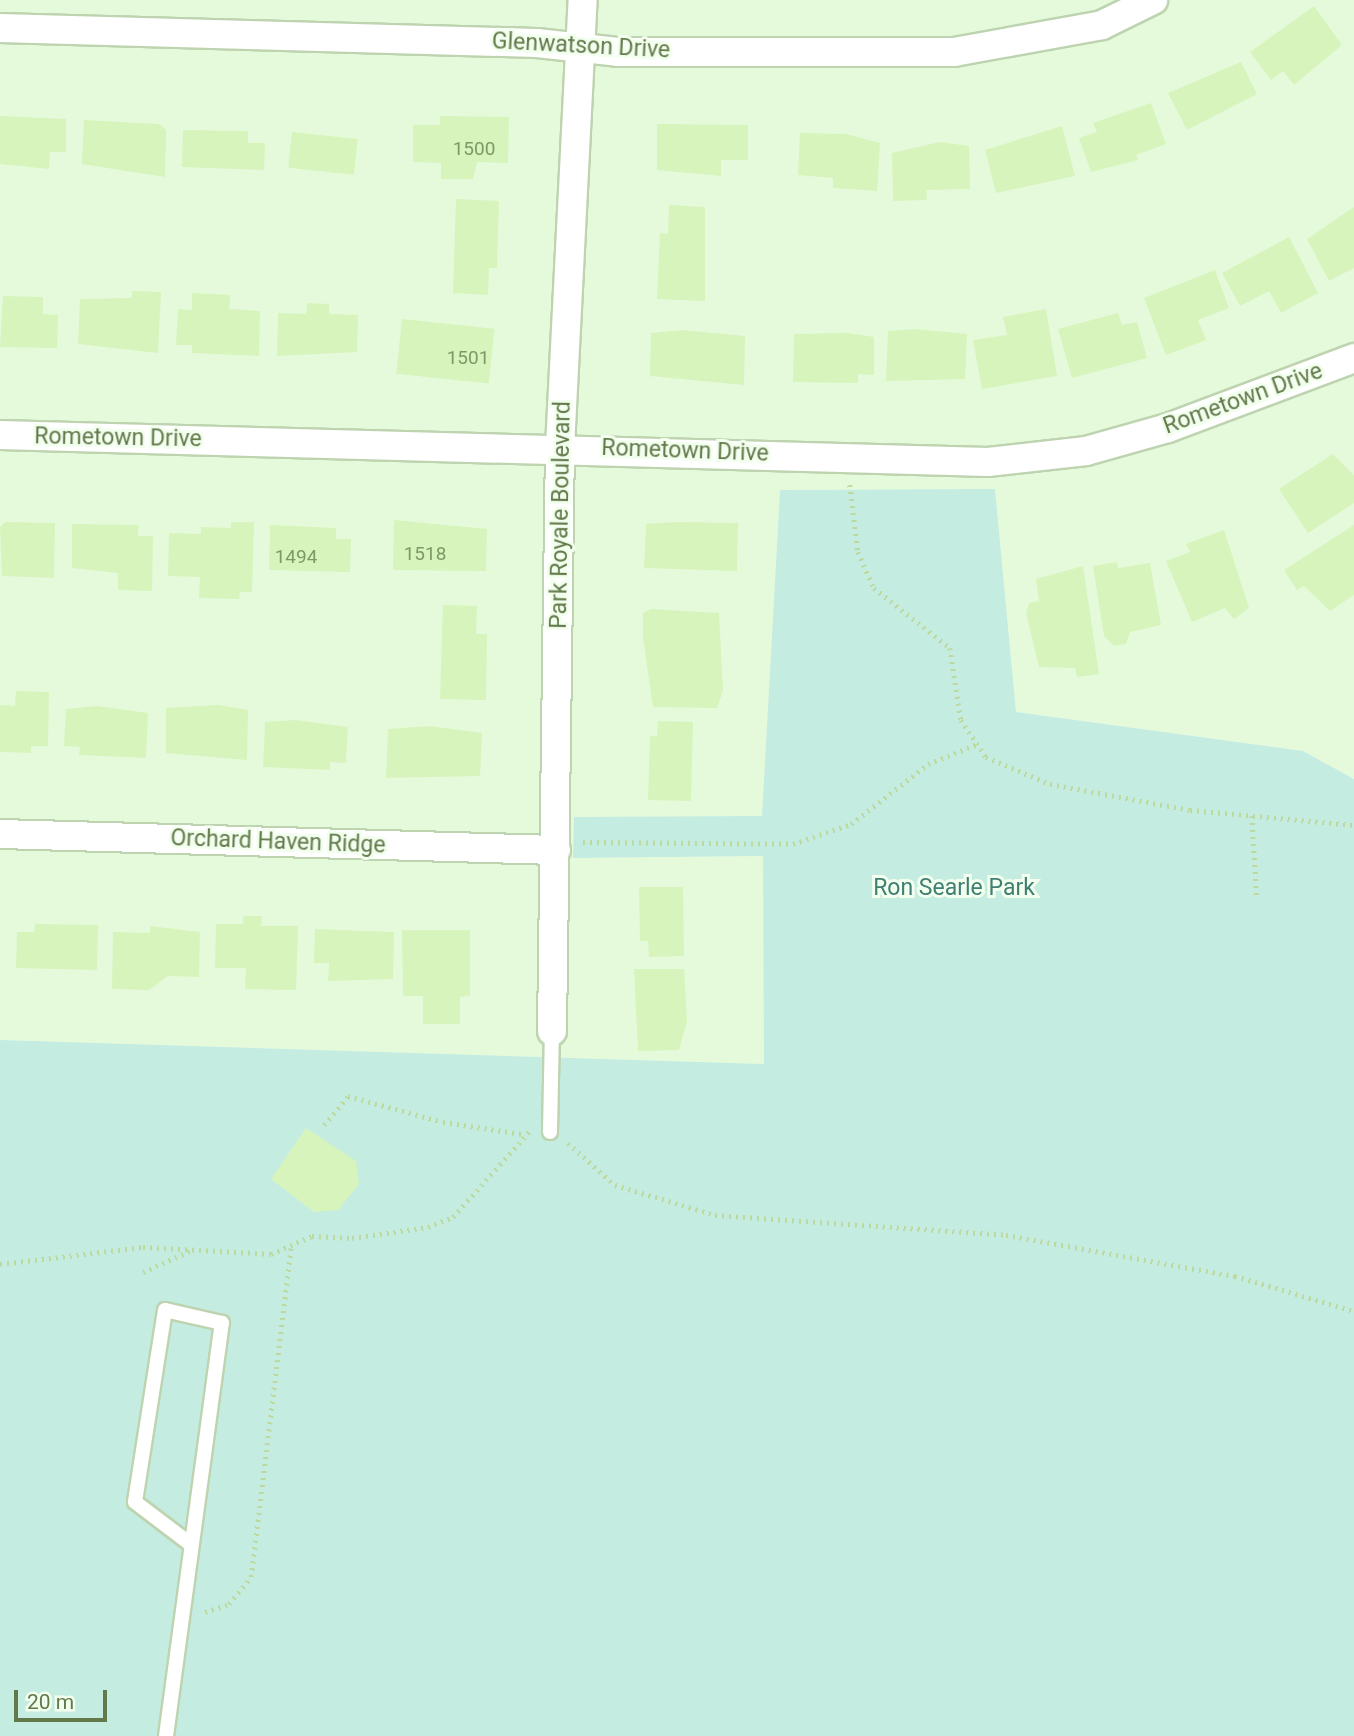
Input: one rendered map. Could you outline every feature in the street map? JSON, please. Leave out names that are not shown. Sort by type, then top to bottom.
[{"type":"street","name":"Park Royale Boulevard","points":[[552,1031],[561,447],[583,0]]},
{"type":"street","name":"Glenwatson Drive","points":[[0,29],[582,47],[954,52],[1102,25],[1153,0]]},
{"type":"street","name":"Rometown Drive","points":[[0,435],[561,447],[988,462],[1087,451],[1354,358]]},
{"type":"street","name":"Orchard Haven Ridge","points":[[0,834],[556,850]]},
{"type":"lane","points":[[550,1132],[552,1031]]},
{"type":"lane","points":[[166,1736],[184,1612],[189,1543],[222,1323],[165,1310],[135,1502],[189,1543]]},
{"type":"path","points":[[846,456],[858,552],[868,576],[887,601],[950,648],[955,698],[975,745],[1018,774],[1050,784],[1252,816],[1354,825]]},
{"type":"path","points":[[556,850],[582,842],[803,842],[851,824],[928,764],[975,745]]},
{"type":"path","points":[[1252,816],[1256,899]]},
{"type":"path","points":[[324,1125],[348,1096],[443,1122],[522,1134],[550,1132],[615,1185],[675,1206],[715,1215],[1006,1235],[1235,1276],[1354,1311]]},
{"type":"path","points":[[0,1264],[143,1247],[271,1254],[312,1237],[428,1227],[453,1217],[522,1134]]},
{"type":"path","points":[[184,1612],[229,1604],[251,1577],[294,1265],[291,1245]]},
{"type":"path","points":[[143,1272],[193,1250]]},
{"type":"shaded area","points":[[0,0],[1354,0],[1354,779],[1303,751],[1016,712],[995,489],[780,490],[762,816],[574,818],[574,858],[763,856],[765,1064],[0,1040]]},
{"type":"green space","name":"Ron Searle Park","points":[[995,489],[1016,712],[1303,751],[1354,779],[1354,1736],[0,1736],[0,1040],[764,1064],[763,856],[573,858],[574,817],[762,816],[780,490]]},
{"type":"building","points":[[1314,6],[1342,45],[1294,85],[1283,71],[1271,80],[1250,52]]},
{"type":"building","points":[[1241,62],[1257,94],[1187,130],[1168,93]]},
{"type":"building","points":[[1151,103],[1166,144],[1136,155],[1138,160],[1091,172],[1079,138],[1097,132],[1093,123]]},
{"type":"building","points":[[0,116],[66,119],[66,152],[50,152],[49,169],[0,164]]},
{"type":"building","points":[[440,116],[509,117],[508,163],[477,162],[473,179],[441,179],[441,163],[413,162],[413,125],[440,125]]},
{"type":"building","points":[[84,120],[159,124],[166,130],[165,177],[82,164]]},
{"type":"building","points":[[657,124],[748,125],[748,160],[721,160],[721,176],[657,170]]},
{"type":"building","points":[[1062,126],[1075,176],[996,193],[985,150]]},
{"type":"building","points":[[183,130],[248,131],[248,143],[265,143],[264,170],[182,167]]},
{"type":"building","points":[[292,132],[358,139],[354,175],[288,168]]},
{"type":"building","points":[[800,133],[846,134],[880,143],[877,191],[833,188],[833,178],[798,175]]},
{"type":"building","points":[[940,142],[969,146],[970,189],[926,190],[927,200],[893,201],[892,153]]},
{"type":"building","points":[[456,199],[499,201],[497,268],[489,268],[488,295],[453,293]]},
{"type":"building","points":[[669,205],[705,207],[705,301],[657,299],[660,233],[668,234]]},
{"type":"building","points":[[1354,207],[1354,268],[1329,281],[1307,239]]},
{"type":"building","points":[[1289,237],[1318,293],[1281,313],[1269,291],[1240,306],[1222,273]]},
{"type":"building","points":[[1215,270],[1229,308],[1198,320],[1206,340],[1166,355],[1144,298]]},
{"type":"building","points":[[132,291],[161,292],[158,353],[78,344],[80,299],[132,298]]},
{"type":"building","points":[[192,293],[230,295],[229,309],[260,311],[259,356],[192,353],[192,345],[176,345],[178,309],[192,310]]},
{"type":"building","points":[[3,296],[43,297],[43,314],[58,315],[57,348],[0,347]]},
{"type":"building","points":[[307,303],[329,304],[329,314],[358,315],[357,352],[277,356],[278,313],[306,314]]},
{"type":"building","points":[[1046,309],[1057,376],[982,389],[973,340],[1007,335],[1003,317]]},
{"type":"building","points":[[1118,313],[1122,325],[1137,322],[1147,358],[1072,378],[1058,329]]},
{"type":"building","points":[[402,319],[494,329],[489,383],[396,374]]},
{"type":"building","points":[[915,329],[967,334],[965,379],[886,381],[888,331]]},
{"type":"building","points":[[682,330],[745,336],[744,385],[650,376],[651,333]]},
{"type":"building","points":[[848,333],[874,337],[874,375],[858,374],[858,383],[793,382],[794,334]]},
{"type":"building","points":[[1333,454],[1354,475],[1354,503],[1308,533],[1279,489]]},
{"type":"building","points":[[394,520],[487,529],[486,571],[393,570]]},
{"type":"building","points":[[5,522],[55,523],[54,578],[2,576],[0,527]]},
{"type":"building","points":[[231,522],[254,522],[252,592],[240,592],[239,599],[199,598],[200,577],[168,576],[169,533],[201,534],[201,527],[231,528]]},
{"type":"building","points":[[738,523],[737,571],[644,568],[646,524]]},
{"type":"building","points":[[72,524],[139,525],[138,536],[153,536],[152,591],[118,590],[118,573],[72,568]]},
{"type":"building","points":[[270,525],[336,528],[336,539],[351,539],[350,572],[269,570]]},
{"type":"building","points":[[1354,525],[1354,595],[1330,611],[1304,586],[1297,590],[1284,570]]},
{"type":"building","points":[[1224,530],[1249,608],[1234,619],[1225,608],[1192,622],[1166,561],[1190,552],[1186,544]]},
{"type":"building","points":[[1117,562],[1118,568],[1150,563],[1161,625],[1130,632],[1126,644],[1114,646],[1104,636],[1093,566]]},
{"type":"building","points":[[1083,566],[1099,674],[1077,677],[1075,668],[1039,667],[1026,613],[1029,603],[1039,601],[1036,579]]},
{"type":"building","points":[[443,605],[477,606],[476,634],[487,634],[486,700],[440,699]]},
{"type":"building","points":[[651,609],[719,613],[723,691],[717,708],[653,707],[643,638],[643,613]]},
{"type":"building","points":[[16,691],[49,692],[48,746],[31,746],[31,753],[0,752],[0,705],[15,706]]},
{"type":"building","points":[[219,705],[248,710],[247,760],[166,753],[166,708]]},
{"type":"building","points":[[97,706],[148,713],[146,758],[79,755],[80,747],[64,746],[66,709]]},
{"type":"building","points":[[295,720],[348,727],[346,763],[330,762],[330,770],[263,767],[265,722]]},
{"type":"building","points":[[658,721],[693,722],[691,801],[648,800],[650,736],[657,736]]},
{"type":"building","points":[[429,726],[482,733],[480,776],[386,778],[388,729]]},
{"type":"building","points":[[639,887],[683,887],[684,956],[649,957],[648,941],[640,941]]},
{"type":"building","points":[[243,916],[262,916],[261,926],[298,926],[296,990],[245,989],[246,968],[215,968],[216,924],[243,924]]},
{"type":"building","points":[[35,924],[98,925],[97,970],[16,968],[17,932],[34,932]]},
{"type":"building","points":[[150,926],[200,932],[199,977],[168,976],[149,990],[112,989],[113,932],[150,933]]},
{"type":"building","points":[[315,929],[394,932],[393,979],[328,981],[329,963],[314,963]]},
{"type":"building","points":[[402,930],[470,930],[470,996],[460,997],[460,1024],[423,1024],[423,996],[403,996]]},
{"type":"building","points":[[634,969],[684,969],[687,1021],[679,1050],[638,1051]]},
{"type":"building","points":[[306,1128],[356,1161],[359,1184],[338,1210],[314,1212],[271,1179]]}]
